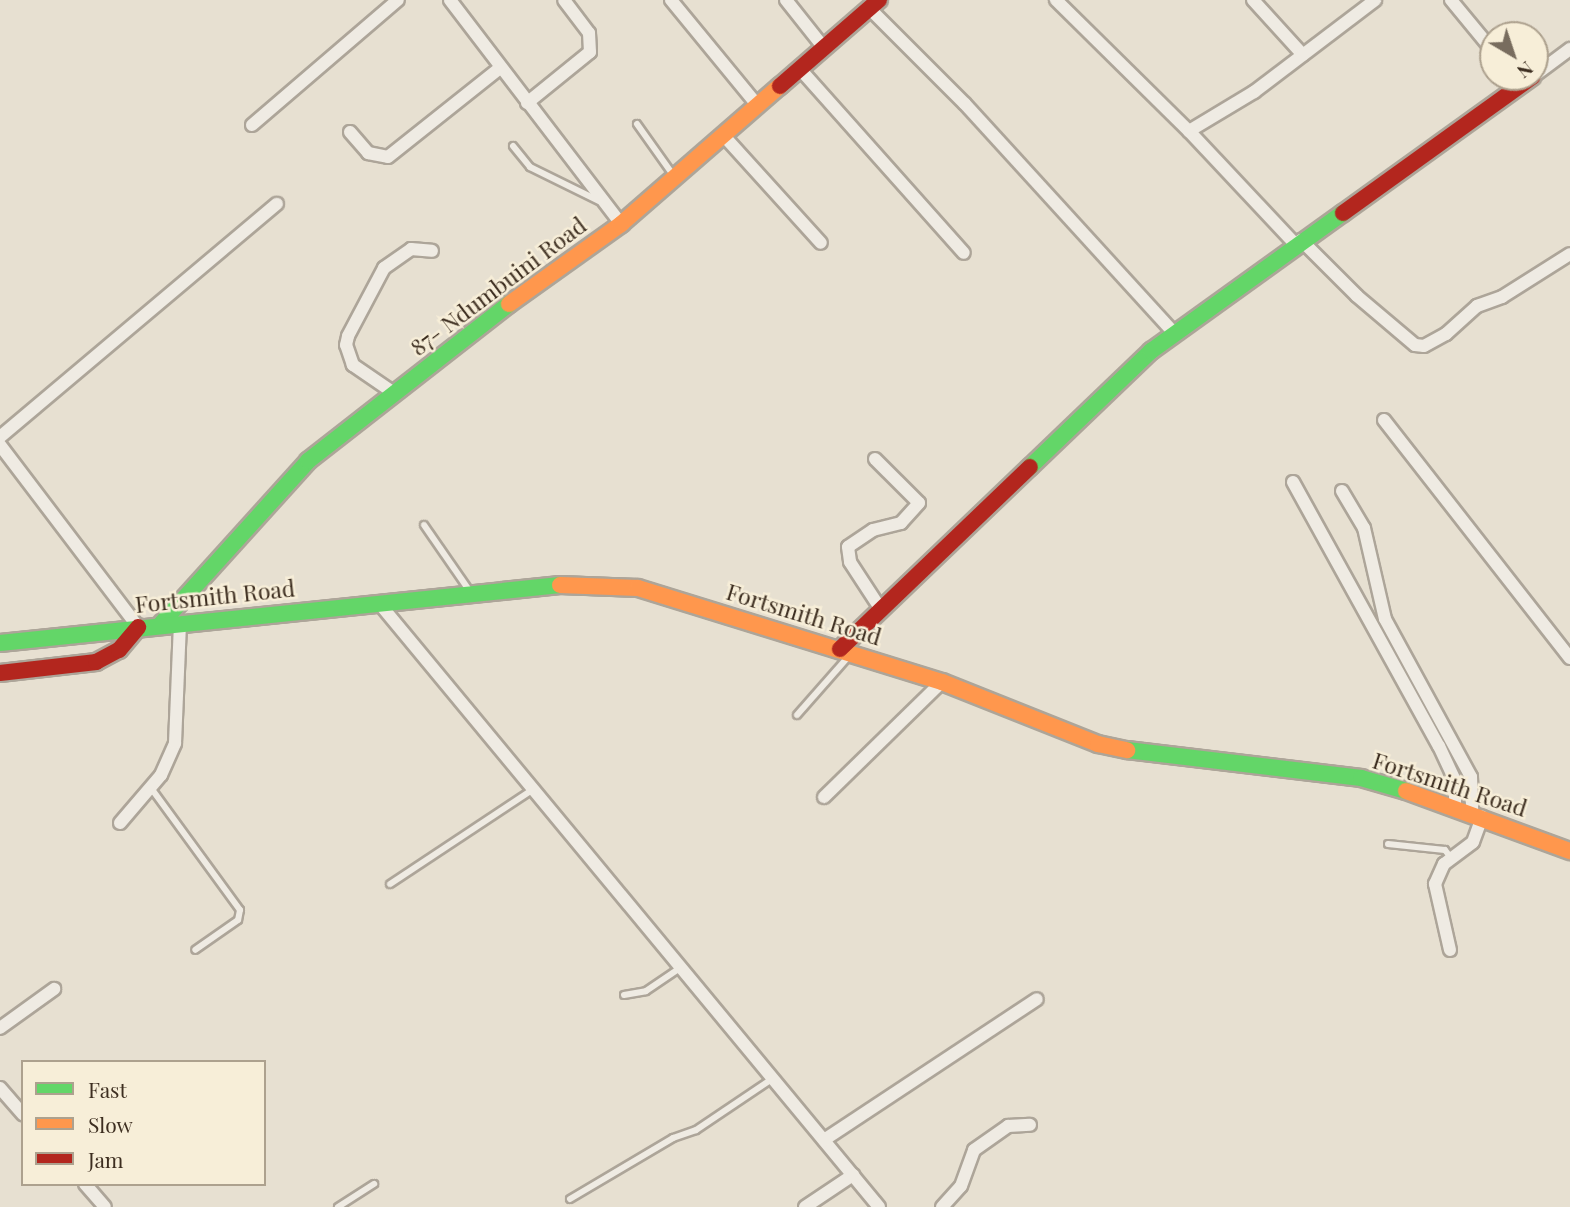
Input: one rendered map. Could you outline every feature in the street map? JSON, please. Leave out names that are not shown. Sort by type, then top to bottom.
[{"type":"street","points":[[252,125],[398,0]]},
{"type":"street","points":[[450,0],[621,224]]},
{"type":"street","points":[[527,103],[590,52],[589,33],[564,0]]},
{"type":"street","points":[[671,0],[758,106]]},
{"type":"street","points":[[786,0],[824,48]]},
{"type":"street","points":[[1056,0],[1298,242],[1415,345],[1424,346],[1447,334],[1477,306],[1502,297],[1570,254]]},
{"type":"street","points":[[1253,0],[1303,55]]},
{"type":"street","points":[[1189,131],[1254,92],[1374,0]]},
{"type":"street","points":[[1451,0],[1479,34]]},
{"type":"street","points":[[874,4],[1174,333]]},
{"type":"street","name":"87- Ndumbuini Road","points":[[160,625],[308,461],[394,393],[621,224],[874,4]]},
{"type":"street","points":[[1549,63],[1570,48]]},
{"type":"street","points":[[350,132],[368,153],[388,157],[500,68]]},
{"type":"street","points":[[800,69],[964,253]]},
{"type":"street","points":[[846,651],[880,608],[1174,333],[1509,91]]},
{"type":"street","points":[[724,136],[821,243]]},
{"type":"street","points":[[0,437],[277,204]]},
{"type":"street","points":[[394,393],[353,365],[346,345],[348,336],[384,268],[411,249],[432,251]]},
{"type":"street","points":[[1384,420],[1570,657]]},
{"type":"street","points":[[0,445],[138,627],[119,650],[96,662],[0,673]]},
{"type":"street","points":[[875,459],[919,503],[901,523],[873,530],[848,547],[850,562],[880,608]]},
{"type":"street","points":[[1293,482],[1439,746],[1455,780],[1455,807]]},
{"type":"street","points":[[1342,491],[1364,528],[1385,619],[1471,776],[1477,815],[1473,842],[1451,858],[1437,876],[1434,894],[1450,950]]},
{"type":"street","name":"Fortsmith Road","points":[[0,643],[579,583],[638,588],[942,682],[1098,744],[1149,755],[1361,778],[1455,807],[1570,850]]},
{"type":"street","points":[[379,603],[879,1207]]},
{"type":"street","points":[[120,823],[168,764],[175,743],[180,623]]},
{"type":"street","points":[[824,797],[942,682]]},
{"type":"street","points":[[0,1028],[54,989]]},
{"type":"street","points":[[824,1140],[1037,999]]},
{"type":"street","points":[[0,1088],[21,1112]]},
{"type":"street","points":[[942,1207],[961,1186],[974,1150],[1009,1126],[1030,1125]]},
{"type":"street","points":[[805,1207],[853,1175]]},
{"type":"street","points":[[87,1186],[105,1207]]},
{"type":"lane","points":[[637,124],[676,177]]},
{"type":"lane","points":[[513,146],[530,167],[604,203]]},
{"type":"lane","points":[[424,525],[471,593]]},
{"type":"lane","points":[[797,715],[846,651]]},
{"type":"lane","points":[[151,788],[240,910],[238,920],[195,950]]},
{"type":"lane","points":[[390,884],[532,790]]},
{"type":"lane","points":[[1388,844],[1445,850],[1451,858]]},
{"type":"lane","points":[[624,995],[646,991],[680,968]]},
{"type":"lane","points":[[570,1199],[673,1138],[696,1130],[772,1079]]},
{"type":"lane","points":[[338,1207],[374,1184]]},
{"type":"traffic: fast","points":[[1030,467],[1151,351],[1343,213]]},
{"type":"traffic: fast","points":[[160,625],[308,461],[509,304]]},
{"type":"traffic: fast","points":[[0,643],[560,585]]},
{"type":"traffic: fast","points":[[1127,750],[1361,778],[1406,791]]},
{"type":"traffic: slow","points":[[509,304],[621,224],[780,86]]},
{"type":"traffic: slow","points":[[560,585],[638,588],[942,682],[1098,744],[1127,750]]},
{"type":"traffic: slow","points":[[1406,791],[1570,851]]},
{"type":"traffic: jam","points":[[780,86],[879,0]]},
{"type":"traffic: jam","points":[[1343,213],[1513,91]]},
{"type":"traffic: jam","points":[[840,649],[1030,467]]},
{"type":"traffic: jam","points":[[0,673],[96,662],[119,650],[138,627]]}]
